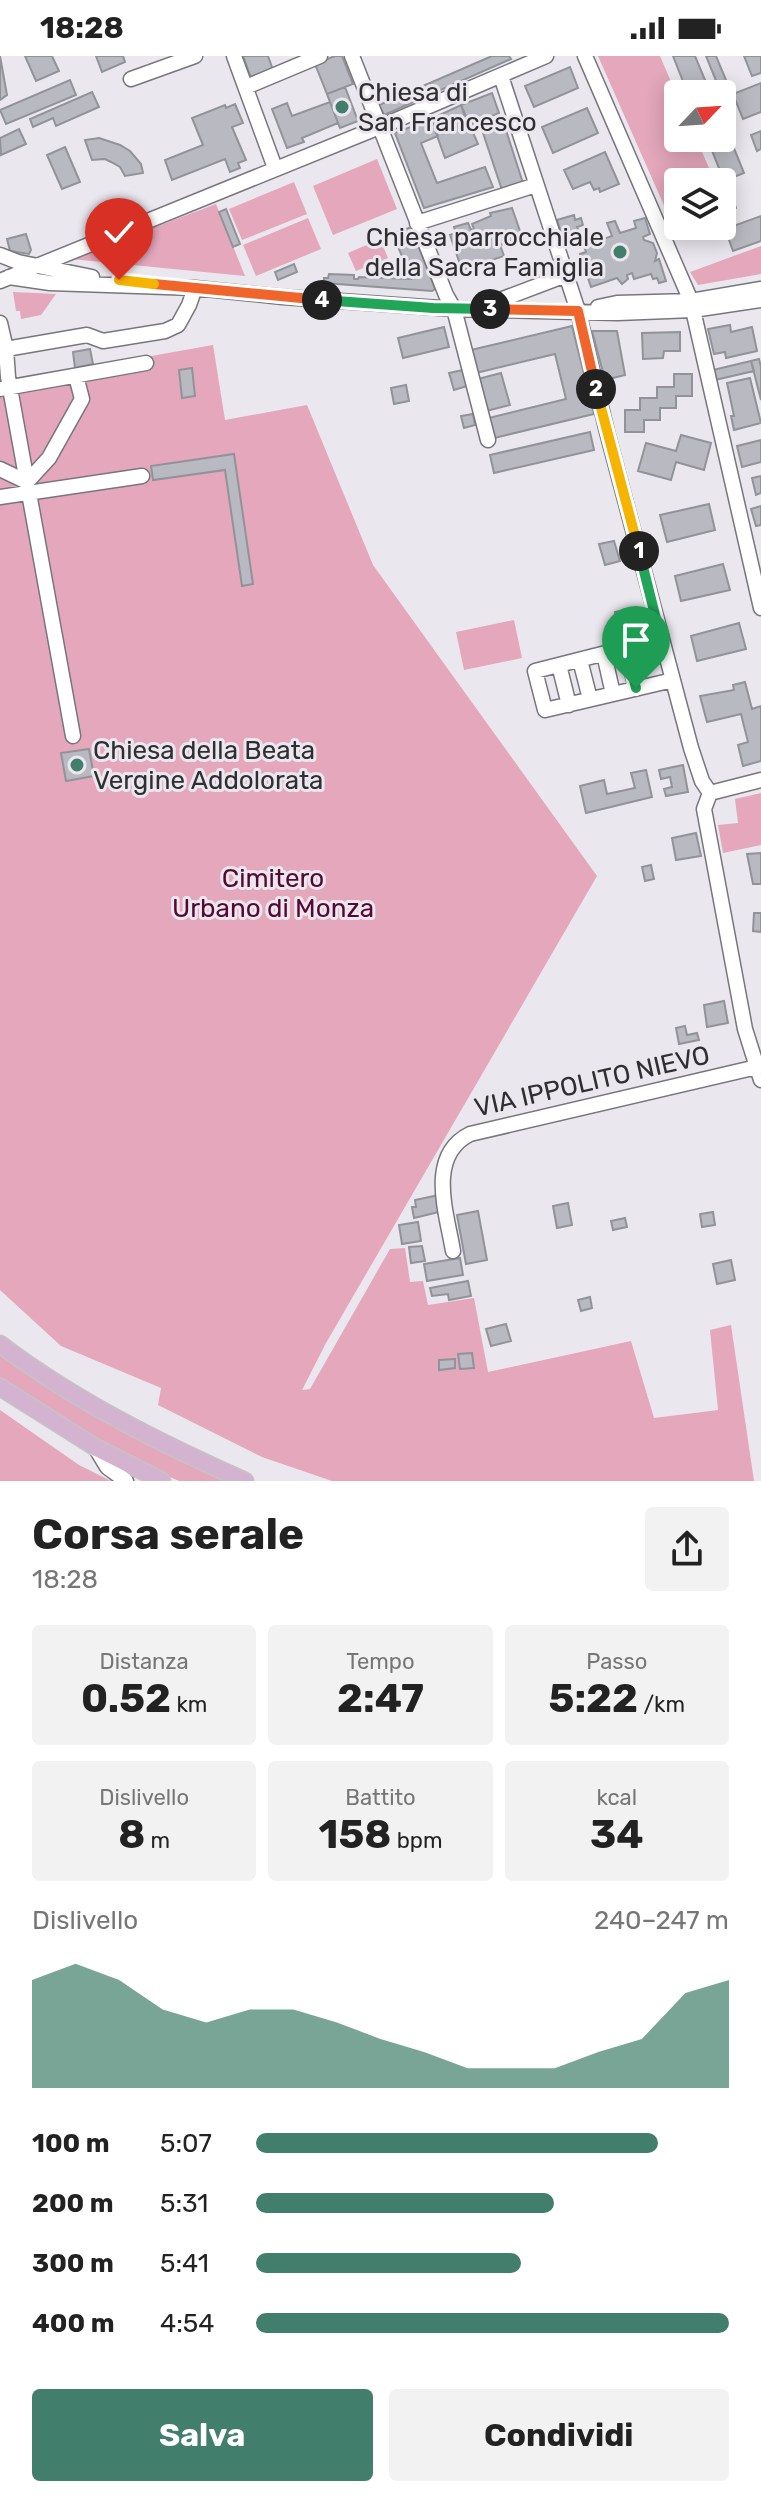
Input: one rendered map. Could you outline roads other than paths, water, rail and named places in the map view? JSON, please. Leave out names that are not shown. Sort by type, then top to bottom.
[{"type":"main road","points":[[0,1344],[134,1429],[245,1481]]},
{"type":"main road","points":[[0,1387],[95,1447],[162,1481]]},
{"type":"street","points":[[131,79],[195,56]]},
{"type":"street","points":[[234,56],[275,168]]},
{"type":"street","points":[[246,87],[320,56]]},
{"type":"street","points":[[352,56],[454,309],[488,440]]},
{"type":"street","points":[[5,279],[546,56]]},
{"type":"street","points":[[585,56],[692,305],[761,608]]},
{"type":"street","name":"VIA IPPOLITO NIEVO","points":[[453,1251],[442,1172],[448,1155],[462,1138],[760,1071],[745,1029],[704,809],[710,793],[698,770],[661,639],[578,311],[501,76]]},
{"type":"street","points":[[417,223],[536,185]]},
{"type":"street","points":[[0,255],[67,274],[283,297],[454,309],[618,313],[761,300]]},
{"type":"street","points":[[495,309],[500,300],[566,275]]},
{"type":"street","points":[[5,279],[65,284],[171,286]]},
{"type":"street","points":[[3,349],[87,335],[103,341],[165,331],[178,325],[195,288]]},
{"type":"street","points":[[692,305],[761,289]]},
{"type":"street","points":[[0,323],[5,388],[28,487],[73,736]]},
{"type":"street","points":[[5,388],[146,363]]},
{"type":"street","points":[[28,487],[49,458],[82,399],[76,376]]},
{"type":"street","points":[[0,469],[28,487]]},
{"type":"street","points":[[0,497],[28,487],[142,476]]},
{"type":"street","points":[[661,639],[535,671],[545,710],[673,680]]},
{"type":"street","points":[[626,649],[636,688]]},
{"type":"street","points":[[604,654],[613,694]]},
{"type":"street","points":[[580,660],[590,699]]},
{"type":"street","points":[[559,665],[569,705]]},
{"type":"street","points":[[710,793],[761,780]]},
{"type":"street","points":[[95,1447],[107,1467],[126,1481]]},
{"type":"place","name":"Chiesa di San Francesco","points":[[342,107]]},
{"type":"place","name":"Chiesa parrocchiale della Sacra Famiglia","points":[[620,252]]},
{"type":"place","name":"Chiesa della Beata Vergine Addolorata","points":[[77,765]]},
{"type":"park label","name":"Cimitero Urbano di Monza","points":[[273,893]]}]
